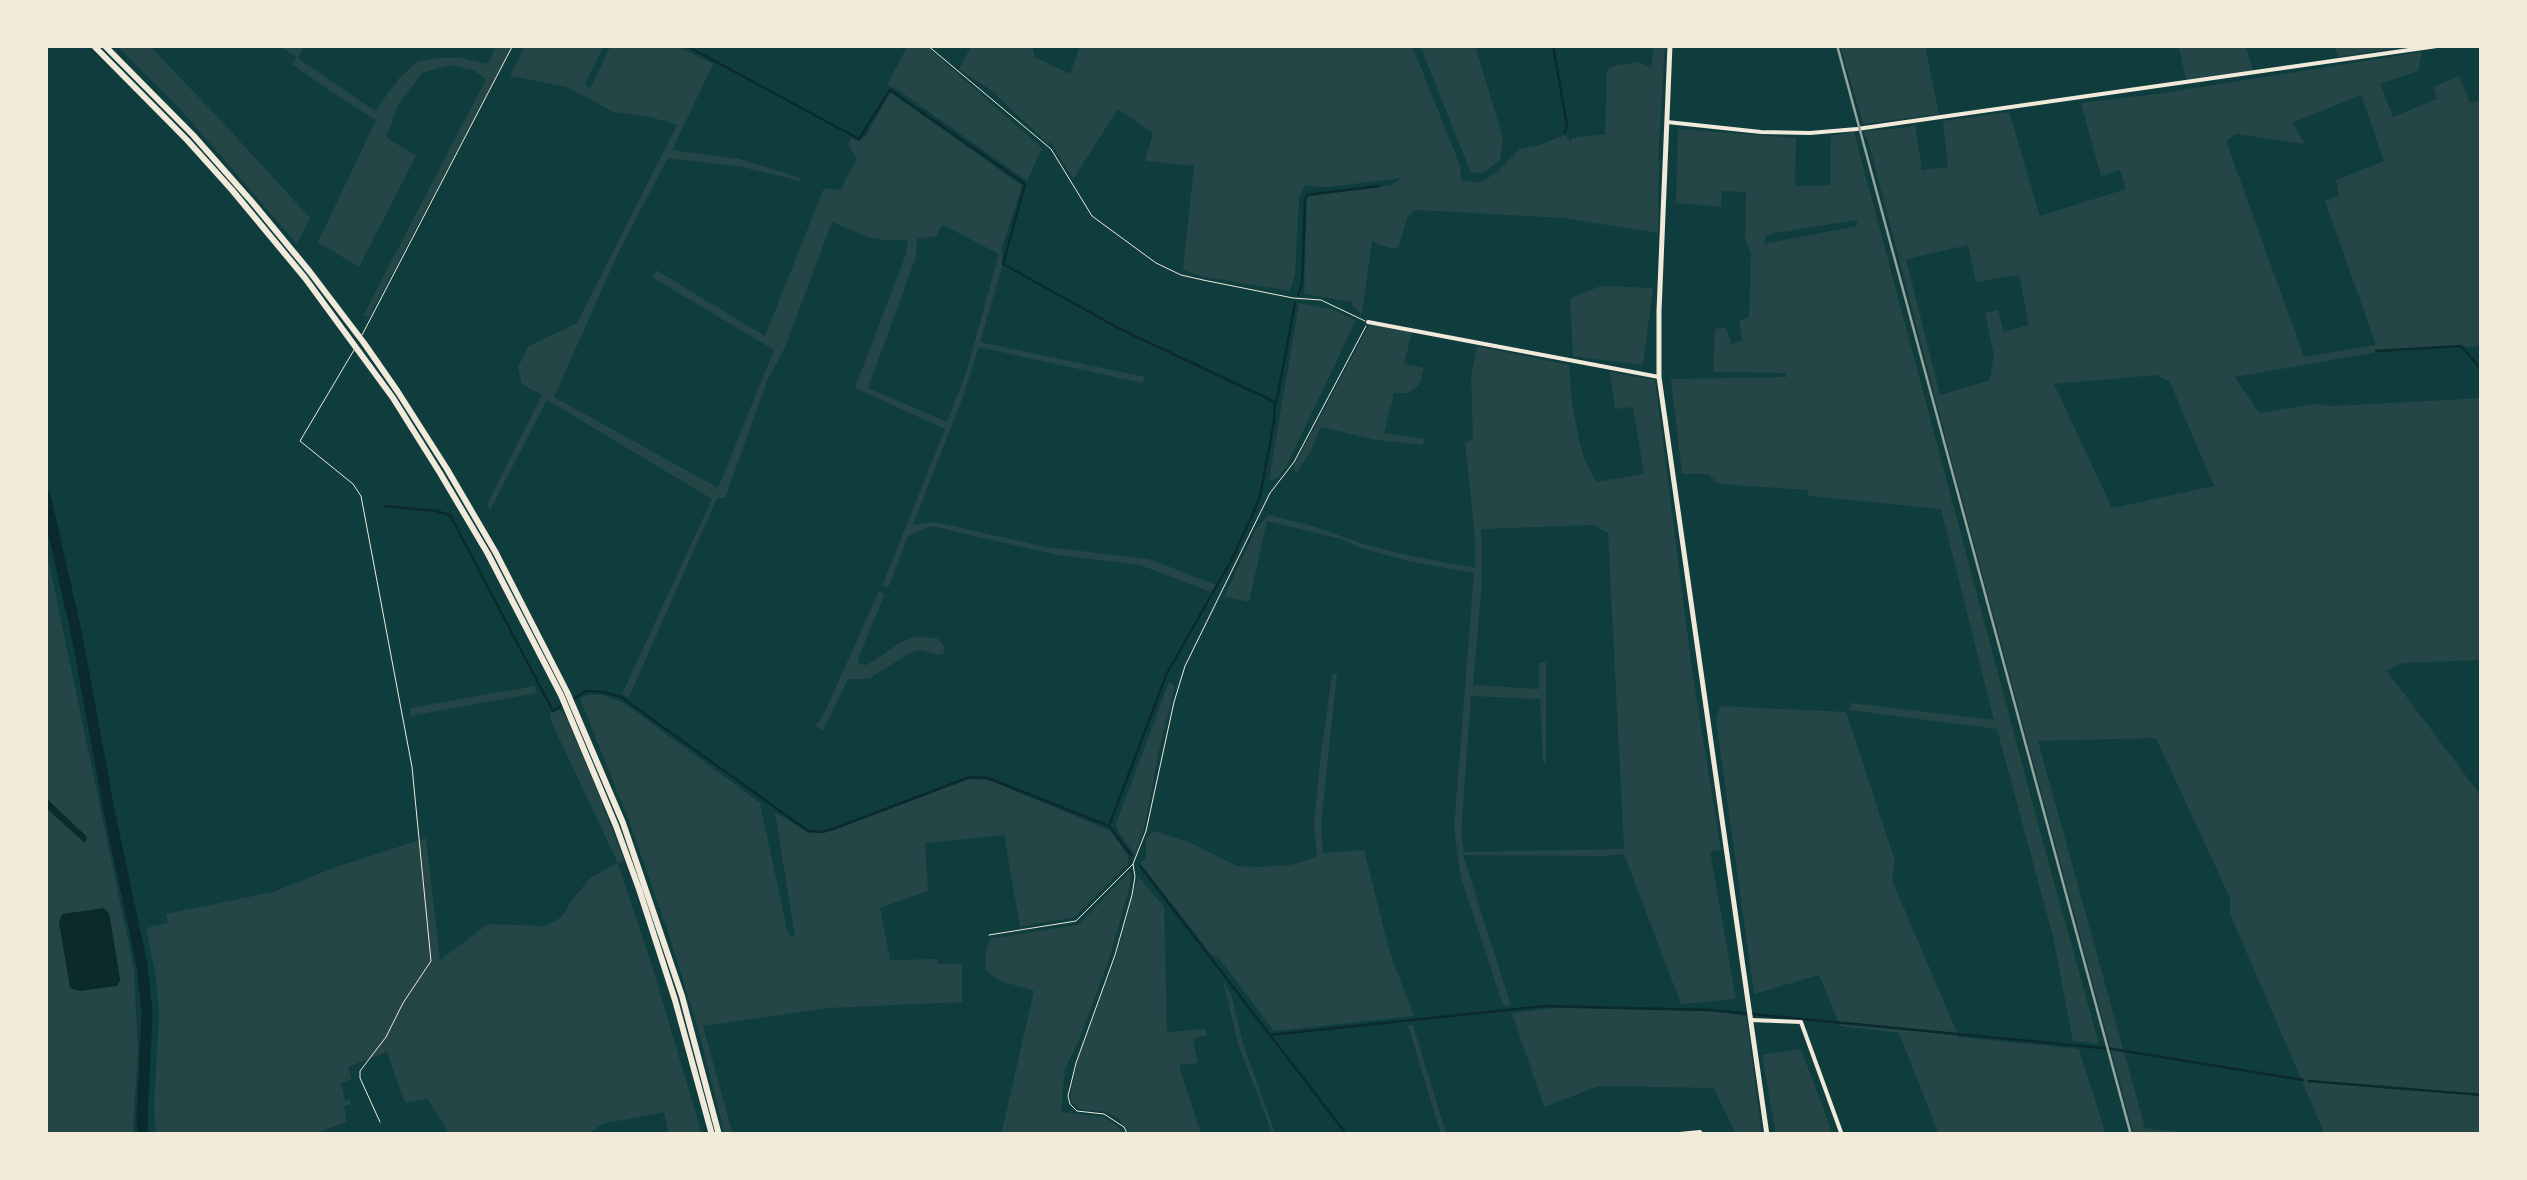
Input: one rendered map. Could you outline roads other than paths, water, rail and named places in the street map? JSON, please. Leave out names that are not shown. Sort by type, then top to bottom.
[{"type":"highway","points":[[93,45],[232,190],[363,356],[440,473],[564,694]]},
{"type":"highway","points":[[104,45],[164,104],[310,272],[364,343],[480,524],[525,607],[624,823],[682,996],[716,1135]]},
{"type":"main road","points":[[1670,45],[1659,377],[1767,1135]]},
{"type":"street","points":[[1666,122],[1810,134],[2444,45]]},
{"type":"street","points":[[1368,322],[1659,377]]},
{"type":"street","points":[[1751,1019],[1800,1022],[1842,1135]]},
{"type":"street","points":[[1669,1135],[1700,1132]]},
{"type":"lane","points":[[380,1122],[360,1071],[386,1037],[402,1003],[431,961],[412,766],[361,496],[353,484],[300,441],[368,324],[513,45]]},
{"type":"lane","points":[[927,45],[1050,149],[1092,216],[1156,263],[1202,280],[1321,300],[1368,322],[1294,462],[1266,500],[1185,666],[1146,831],[1133,864],[1076,921],[988,935]]},
{"type":"lane","points":[[1128,1135],[1104,1114],[1077,1111],[1068,1096],[1120,940],[1132,896],[1133,864]]},
{"type":"waterway","points":[[685,45],[859,139],[890,90],[1025,184],[1003,264],[1120,329],[1275,402],[1260,496],[1232,559],[1167,673],[1109,826]]},
{"type":"waterway","points":[[1553,45],[1565,132]]},
{"type":"waterway","points":[[1298,295],[1307,195],[1379,186]]},
{"type":"waterway","points":[[1277,400],[1295,303]]},
{"type":"waterway","points":[[2376,351],[2461,346],[2482,370]]},
{"type":"waterway","points":[[45,495],[142,965],[147,1012],[143,1135]]},
{"type":"waterway","points":[[385,506],[450,515],[553,711],[562,705]]},
{"type":"waterway","points":[[574,699],[586,691],[621,697],[808,831],[833,829],[970,777],[988,778],[1109,826],[1131,855]]},
{"type":"waterway","points":[[1140,866],[1347,1135]]},
{"type":"waterway","points":[[1270,1035],[1545,1006],[1709,1010],[2112,1049],[2303,1080]]},
{"type":"waterway","points":[[2309,1081],[2482,1095]]},
{"type":"railway","points":[[1837,45],[2131,1135]]}]
